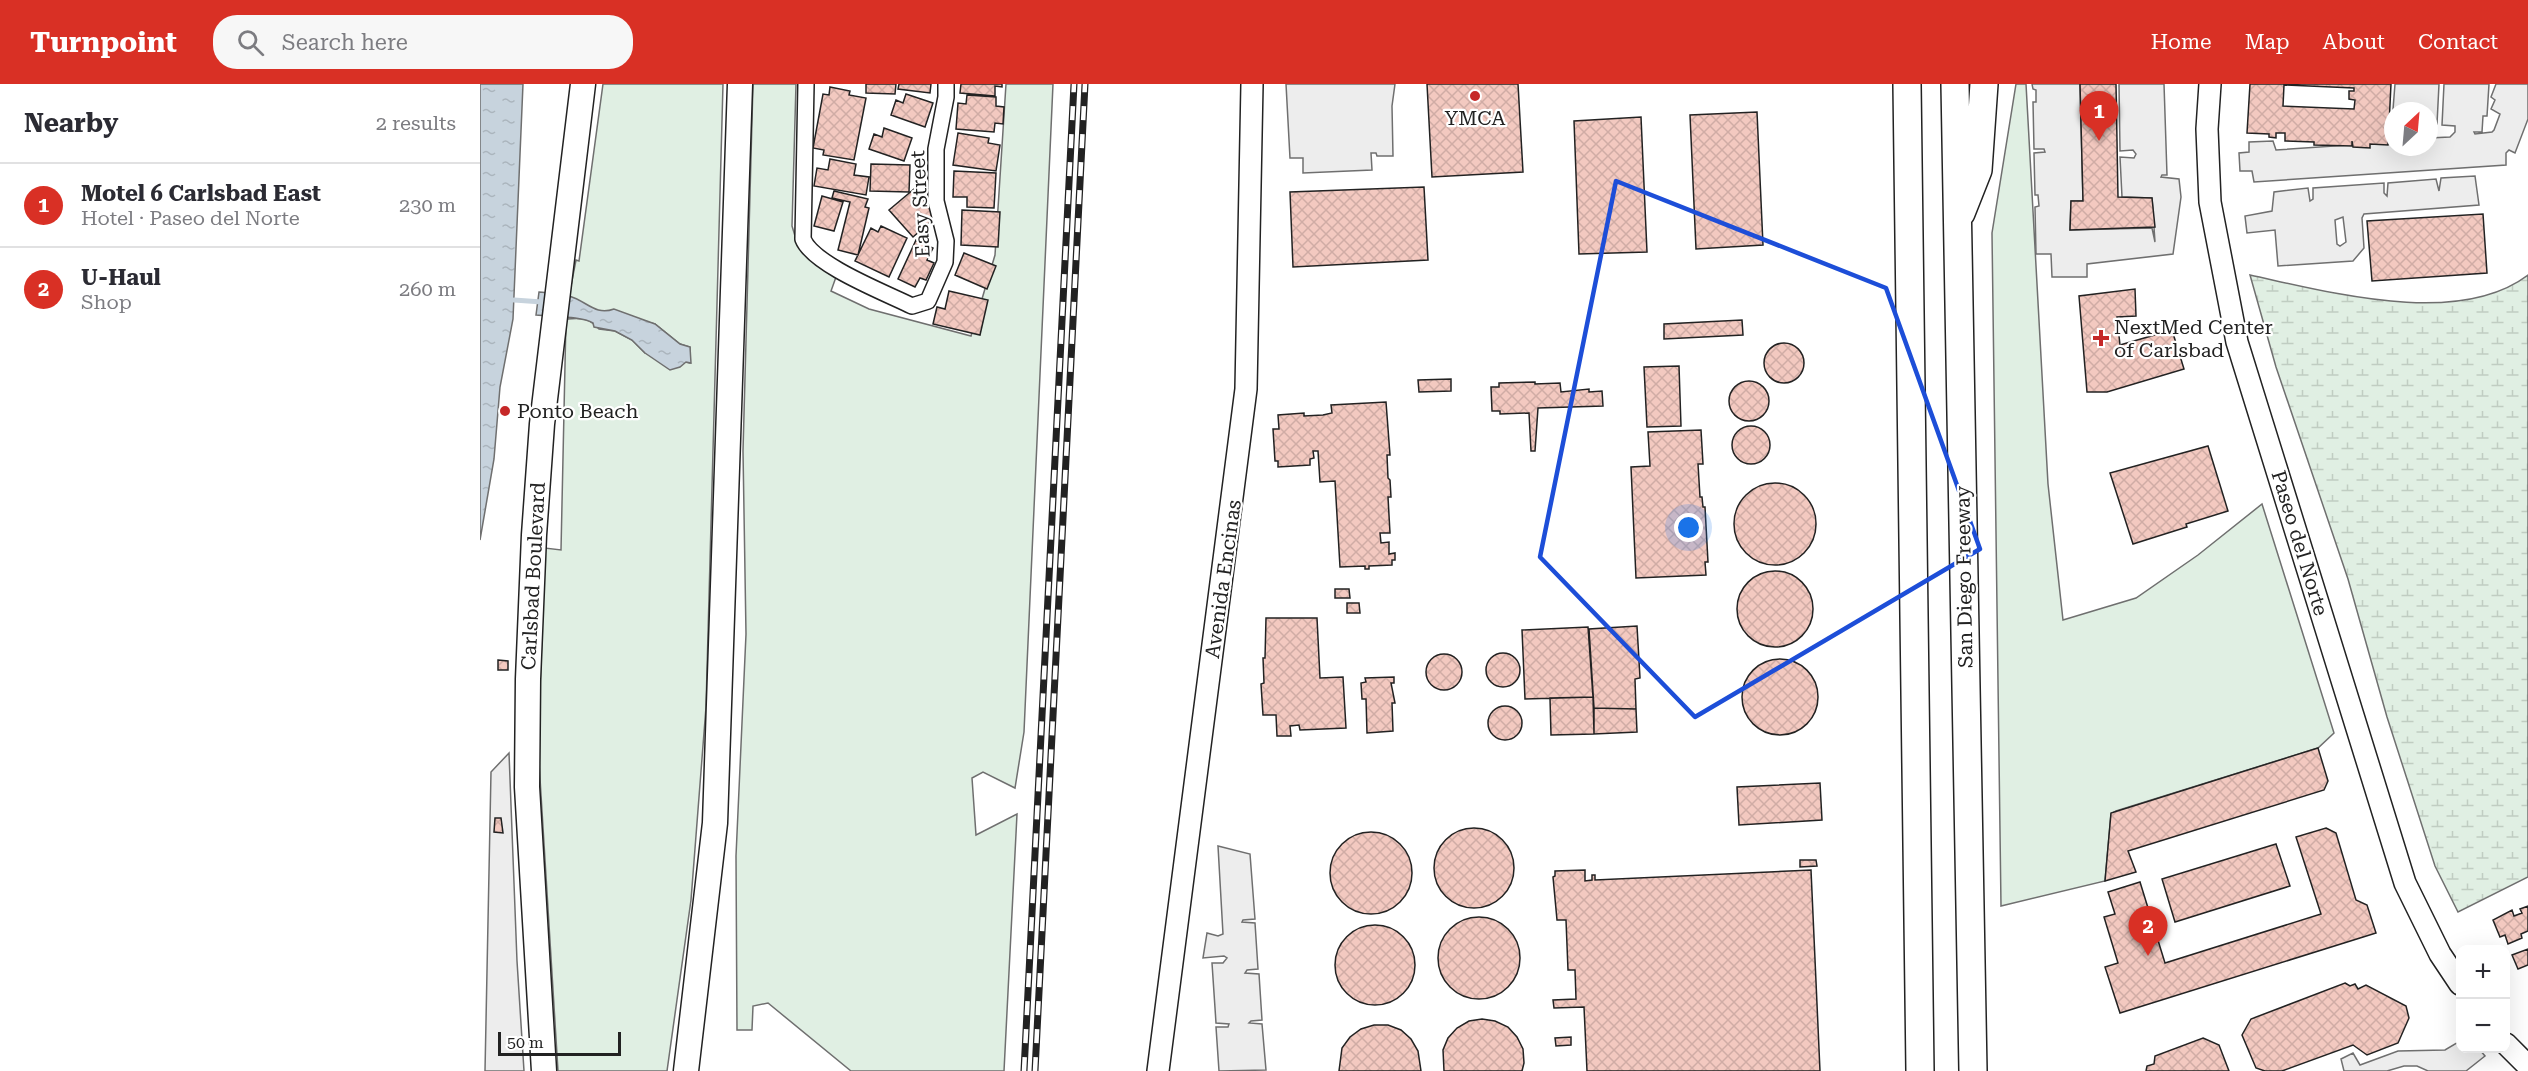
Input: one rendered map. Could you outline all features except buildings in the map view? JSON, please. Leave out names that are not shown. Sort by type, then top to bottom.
[{"type":"highway","points":[[1907,84],[1920,1071]]},
{"type":"highway","name":"San Diego Freeway","points":[[1955,84],[1973,1071]]},
{"type":"highway","points":[[1956,225],[1978,170],[1984,84]]},
{"type":"main road","name":"Carlsbad Boulevard","points":[[544,1071],[527,787],[534,535],[542,424],[583,84]]},
{"type":"main road","points":[[686,1071],[715,823],[740,84]]},
{"type":"street","name":"Easy Street","points":[[806,84],[803,239],[806,248],[824,262],[912,306],[928,300],[945,262],[946,241],[936,201],[936,149],[946,97],[946,84]]},
{"type":"street","name":"Avenida Encinas","points":[[1158,1071],[1246,389],[1252,84]]},
{"type":"street","name":"Paseo del Norte","points":[[2210,84],[2207,129],[2210,202],[2237,342],[2405,883],[2440,954],[2456,978]]},
{"type":"street","points":[[2510,1049],[2528,1066]]},
{"type":"highlighted area","points":[[1616,181],[1886,288],[1980,549],[1695,717],[1540,557]]},
{"type":"green space","points":[[603,84],[723,84],[706,707],[691,900],[667,1071],[558,1071],[538,746],[545,548],[561,550],[566,319],[588,320],[599,329],[615,331],[632,340],[645,353],[690,363],[690,347],[680,344],[655,324],[595,310],[569,296],[576,260],[579,261]]},
{"type":"green space","points":[[753,84],[796,84],[792,226],[799,244],[808,256],[836,277],[831,291],[869,309],[971,336],[995,255],[1006,84],[1053,84],[1024,732],[1015,788],[983,772],[972,778],[976,835],[1017,814],[1004,1071],[851,1071],[768,1003],[753,1006],[752,1030],[737,1030],[736,856],[746,634],[743,451]]},
{"type":"green space","points":[[2016,84],[2026,84],[2048,484],[2063,620],[2136,598],[2198,555],[2262,504],[2334,733],[2318,748],[2116,811],[2111,814],[2105,881],[2001,906],[1992,233]]},
{"type":"green space","points":[[2250,275],[2354,296],[2430,303],[2466,300],[2499,291],[2528,275],[2528,877],[2458,912],[2435,866],[2387,717],[2348,579],[2276,367]]},
{"type":"shaded area","points":[[1286,84],[1395,84],[1392,106],[1393,156],[1377,156],[1376,153],[1371,153],[1372,170],[1303,173],[1303,158],[1290,158]]},
{"type":"shaded area","points":[[2032,84],[2080,84],[2083,201],[2071,201],[2070,230],[2152,228],[2155,242],[2152,198],[2122,197],[2120,157],[2134,158],[2136,154],[2133,150],[2120,151],[2119,84],[2164,84],[2167,175],[2161,177],[2179,179],[2181,197],[2173,254],[2087,264],[2087,277],[2052,277],[2051,254],[2036,254],[2035,207],[2039,206],[2038,195],[2035,195],[2034,153],[2045,152],[2044,149],[2034,149],[2033,102],[2036,102],[2036,90],[2033,89]]},
{"type":"shaded area","points":[[2395,84],[2439,84],[2438,104],[2438,102],[2394,102]]},
{"type":"shaded area","points":[[2444,84],[2489,84],[2487,116],[2483,116],[2482,132],[2474,132],[2475,134],[2494,130],[2500,114],[2491,109],[2495,100],[2491,97],[2496,84],[2528,84],[2528,119],[2515,153],[2509,150],[2506,153],[2506,165],[2254,182],[2252,171],[2240,171],[2239,153],[2249,152],[2249,142],[2273,141],[2276,150],[2384,143],[2384,156],[2438,156],[2438,138],[2450,137],[2455,132],[2455,126],[2442,125]]},
{"type":"shaded area","points":[[2475,176],[2479,205],[2364,214],[2362,218],[2364,248],[2353,261],[2278,266],[2275,230],[2247,233],[2245,216],[2272,211],[2274,192],[2308,188],[2310,201],[2313,199],[2313,188],[2384,183],[2384,193],[2387,196],[2388,183],[2436,179],[2439,191],[2441,178]],"holes":[[[2343,217],[2346,242],[2340,246],[2337,244],[2335,220]]]},
{"type":"shaded area","points":[[509,753],[517,961],[524,1071],[485,1071],[491,772]]},
{"type":"shaded area","points":[[1218,846],[1250,854],[1255,919],[1242,922],[1255,923],[1258,969],[1247,970],[1245,973],[1259,974],[1262,1020],[1249,1023],[1262,1024],[1266,1070],[1219,1071],[1216,1027],[1228,1027],[1229,1024],[1216,1023],[1212,963],[1223,963],[1227,958],[1224,956],[1203,958],[1207,933],[1218,936],[1223,934]]},
{"type":"shaded area","points":[[2456,1043],[2456,1053],[2482,1053],[2485,1056],[2466,1071],[2428,1071],[2417,1066],[2404,1066],[2387,1071],[2344,1071],[2341,1059],[2353,1053],[2360,1065],[2398,1051],[2445,1050]]},
{"type":"water","points":[[480,84],[523,84],[513,319],[500,387],[494,459],[480,540]]},
{"type":"water","points":[[539,292],[566,295],[601,311],[614,309],[655,324],[680,344],[690,347],[691,363],[686,362],[670,370],[645,353],[632,340],[615,331],[594,327],[593,323],[581,319],[536,315]]},
{"type":"waterway","points":[[514,300],[542,302]]},
{"type":"railway","points":[[1024,1071],[1074,84]]},
{"type":"railway","points":[[1035,1071],[1085,84]]},
{"type":"place","name":"YMCA","points":[[1475,96]]},
{"type":"place","name":"Motel 6 Carlsbad East","points":[[2099,141]]},
{"type":"place","name":"NextMed Center of Carlsbad","points":[[2101,338]]},
{"type":"place","name":"Ponto Beach","points":[[505,411]]},
{"type":"place","name":"U-Haul","points":[[2148,956]]}]
